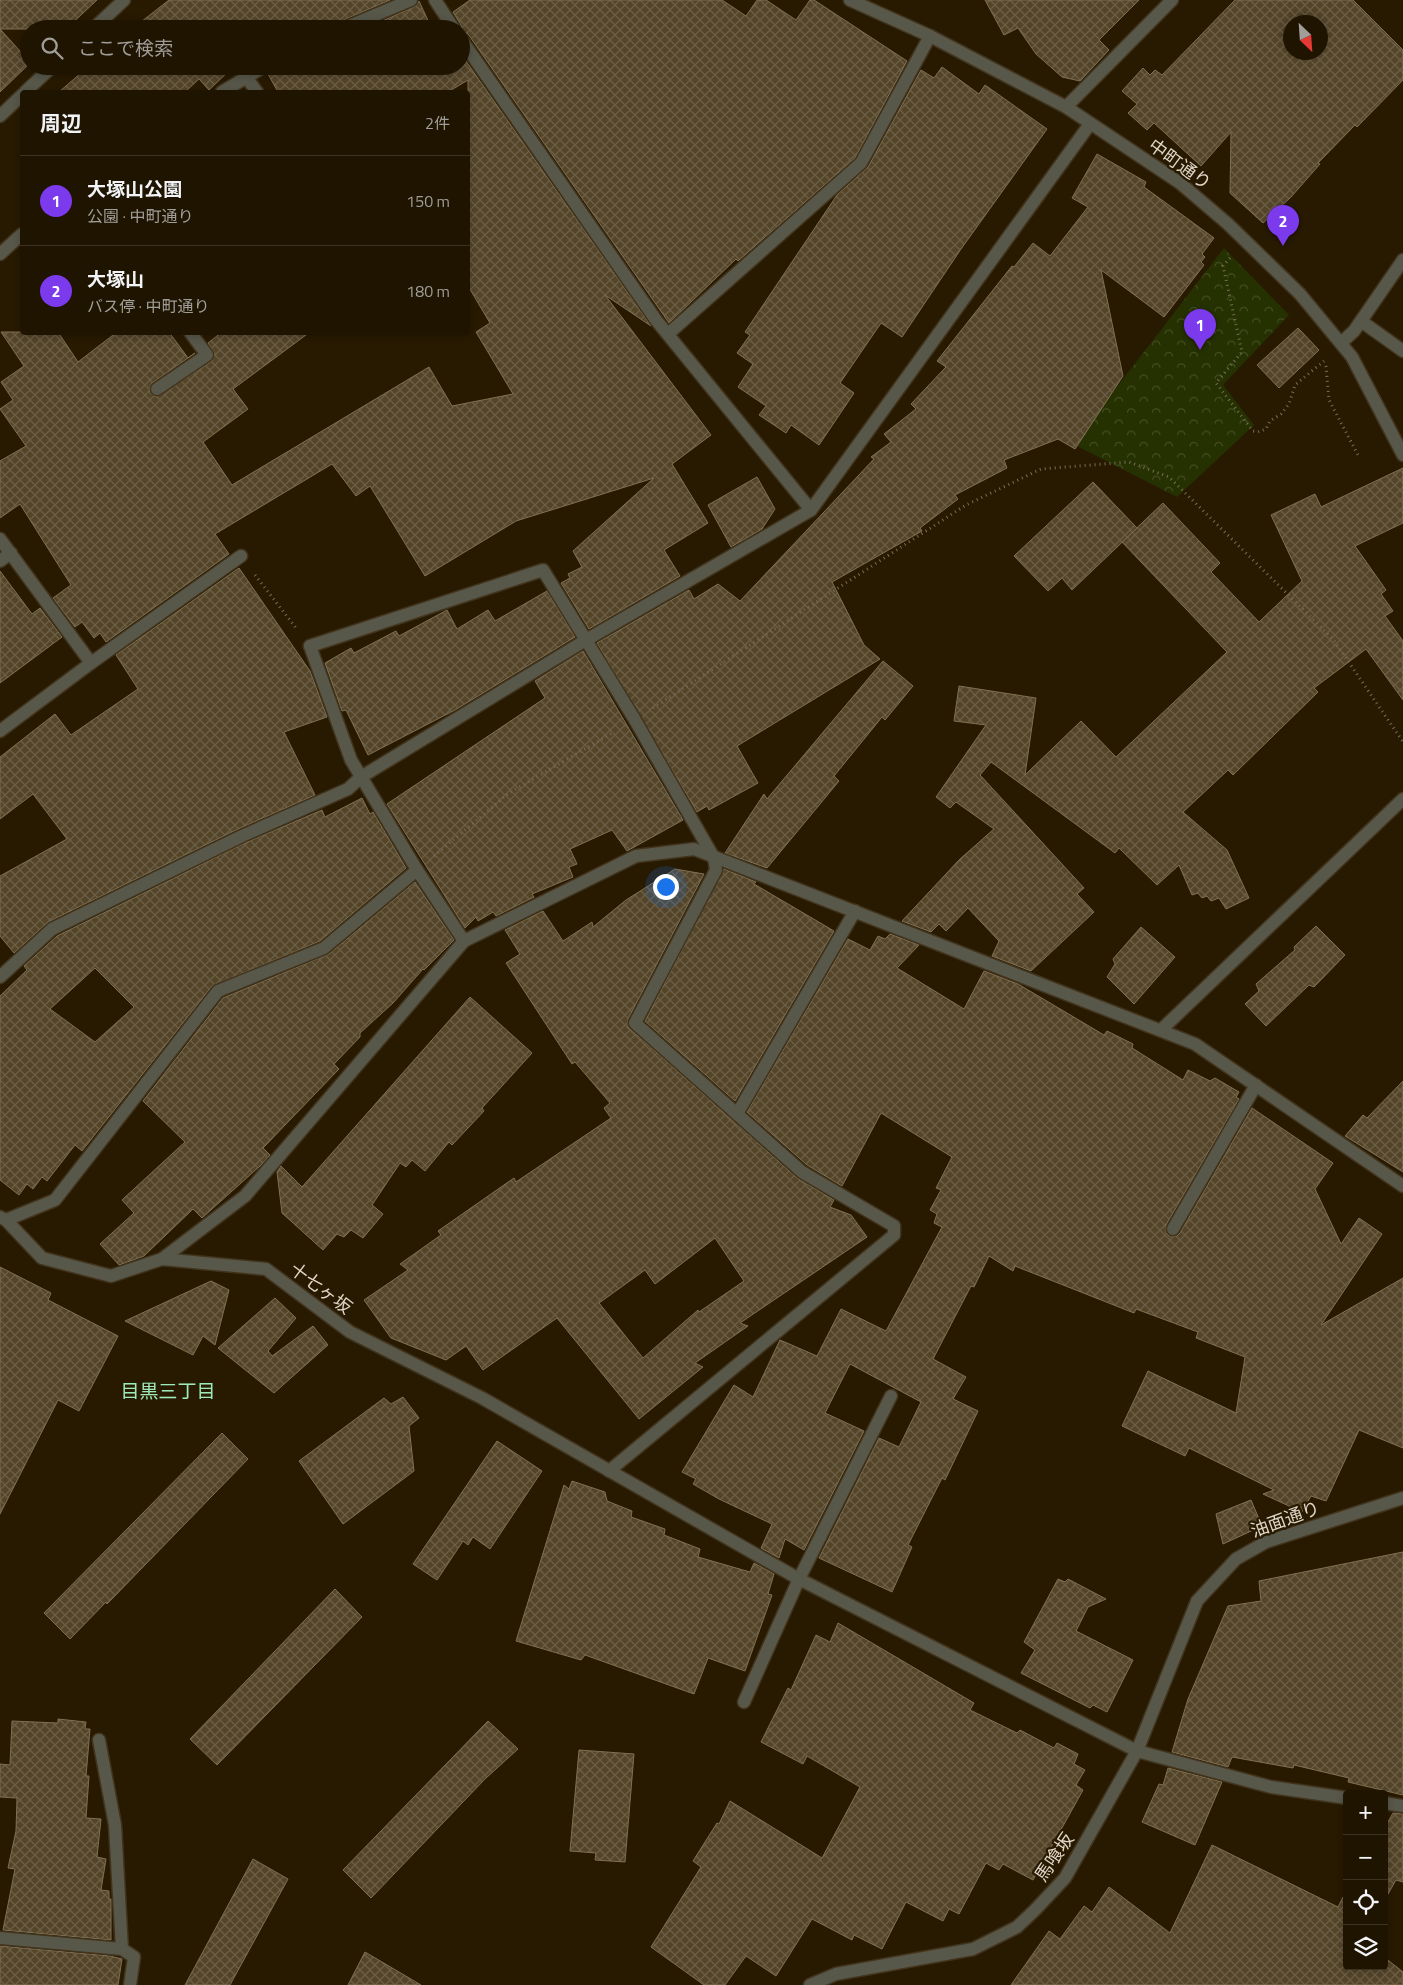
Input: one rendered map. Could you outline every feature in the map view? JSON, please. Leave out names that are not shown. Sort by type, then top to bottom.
[{"type":"street","points":[[103,20],[124,0]]},
{"type":"street","points":[[363,20],[411,0]]},
{"type":"street","points":[[434,0],[448,20]]},
{"type":"street","name":"中町通り","points":[[850,0],[930,36],[1066,107],[1180,182],[1246,241],[1300,294],[1342,344],[1352,357],[1403,455]]},
{"type":"street","points":[[1066,107],[1172,0]]},
{"type":"street","points":[[668,334],[861,163],[930,36]]},
{"type":"street","points":[[470,51],[668,334],[811,510]]},
{"type":"street","points":[[28,90],[44,75]]},
{"type":"street","points":[[225,90],[249,75]]},
{"type":"street","points":[[246,77],[255,90]]},
{"type":"street","points":[[0,116],[20,97]]},
{"type":"street","points":[[0,977],[52,929],[242,836],[348,789],[361,777],[586,640],[811,510],[1090,124]]},
{"type":"street","points":[[0,254],[20,236]]},
{"type":"street","points":[[1342,344],[1354,331],[1403,260]]},
{"type":"street","points":[[1361,321],[1403,351]]},
{"type":"street","points":[[157,389],[207,355],[192,335]]},
{"type":"street","points":[[0,539],[90,663]]},
{"type":"street","points":[[0,561],[11,553]]},
{"type":"street","points":[[0,731],[90,663],[241,556]]},
{"type":"street","points":[[464,941],[417,870],[351,760],[310,646],[543,570],[635,720],[714,858],[716,870],[635,1023],[802,1172],[894,1226],[894,1235],[609,1471]]},
{"type":"street","points":[[1162,1030],[1403,799]]},
{"type":"street","points":[[162,1260],[245,1196],[464,941],[636,856],[694,849],[1195,1044],[1403,1186]]},
{"type":"street","points":[[3,1219],[55,1200],[218,990],[324,948],[417,870]]},
{"type":"street","points":[[737,1114],[855,911]]},
{"type":"street","points":[[1173,1229],[1256,1085]]},
{"type":"street","name":"十七ヶ坂","points":[[3,1219],[42,1258],[111,1276],[162,1260],[266,1269],[350,1332],[482,1398],[799,1580],[1138,1751],[1271,1787],[1343,1797]]},
{"type":"street","points":[[744,1702],[799,1580],[891,1396]]},
{"type":"street","name":"油面通り","points":[[1197,1601],[1236,1559],[1266,1542],[1403,1498]]},
{"type":"street","name":"馬喰坂","points":[[810,1985],[836,1974],[973,1949],[1017,1927],[1066,1878],[1138,1751],[1197,1601]]},
{"type":"street","points":[[99,1740],[115,1825],[122,1949]]},
{"type":"street","points":[[1388,1804],[1403,1806]]},
{"type":"street","points":[[0,1938],[122,1949],[134,1957],[130,1985]]},
{"type":"path","points":[[1246,241],[1223,266],[1242,352],[1216,383],[1253,431],[1258,432],[1266,429],[1270,420],[1285,409],[1295,385],[1342,344]]},
{"type":"path","points":[[1325,360],[1328,376],[1328,400],[1358,456]]},
{"type":"path","points":[[417,870],[509,792],[635,720],[966,505],[1041,469],[1129,462],[1169,477],[1333,639],[1403,742]]},
{"type":"path","points":[[241,556],[310,646]]},
{"type":"green space","points":[[1224,248],[1289,315],[1223,385],[1254,425],[1177,497],[1073,444]]},
{"type":"building","points":[[0,0],[97,0],[76,20],[20,20],[20,29],[0,29]]},
{"type":"building","points":[[169,0],[390,0],[344,20],[143,20]]},
{"type":"building","points":[[470,0],[722,0],[746,16],[757,0],[766,0],[796,20],[810,0],[814,0],[907,61],[855,158],[738,261],[736,259],[669,323],[470,37],[470,20],[458,20],[453,12]]},
{"type":"building","points":[[985,0],[1139,0],[1099,40],[1109,50],[1080,81],[1062,77],[1036,54],[1018,28],[1004,35]]},
{"type":"building","points":[[1235,0],[1353,0],[1403,50],[1403,80],[1357,127],[1355,125],[1318,163],[1320,164],[1291,197],[1263,223],[1230,193],[1231,132],[1201,166],[1154,123],[1147,130],[1128,113],[1137,104],[1122,91],[1143,68],[1150,75],[1155,70],[1162,75]]},
{"type":"building","points":[[419,1],[428,20],[384,20],[414,7]]},
{"type":"building","points":[[0,29],[20,51],[20,73],[0,92]]},
{"type":"building","points":[[470,67],[651,326],[605,295],[711,435],[672,464],[708,523],[664,550],[680,576],[589,629],[561,583],[570,578],[568,574],[582,567],[573,551],[654,478],[516,521],[425,576],[370,486],[356,496],[332,464],[215,534],[229,554],[106,642],[100,633],[94,638],[82,622],[75,627],[53,598],[71,585],[20,504],[0,518],[0,461],[26,446],[0,409],[13,400],[1,382],[24,366],[1,332],[20,332],[20,335],[60,335],[78,362],[113,335],[171,335],[188,358],[152,383],[150,393],[157,397],[212,361],[215,354],[208,343],[218,335],[306,335],[233,389],[248,409],[203,442],[232,485],[429,367],[452,406],[513,394],[476,332],[490,323],[470,289],[470,90],[468,90],[468,80],[451,90],[277,90],[269,75],[470,75]]},
{"type":"building","points":[[942,67],[979,94],[985,85],[1047,129],[961,249],[902,337],[881,323],[840,383],[854,393],[819,445],[791,425],[786,433],[759,415],[766,406],[738,387],[753,364],[737,353],[750,335],[745,332],[837,195],[868,167],[921,70],[934,78]]},
{"type":"building","points":[[79,75],[225,75],[209,90],[199,79],[187,90],[61,90]]},
{"type":"building","points":[[1097,154],[1146,182],[1144,187],[1214,238],[1202,254],[1205,257],[1201,262],[1204,265],[1164,317],[1101,270],[1123,376],[1075,449],[1058,439],[1004,460],[1007,468],[955,495],[958,499],[920,528],[922,531],[832,582],[864,645],[880,659],[737,746],[758,783],[709,810],[707,806],[697,812],[597,643],[689,590],[694,599],[718,584],[740,601],[874,459],[871,457],[891,442],[884,434],[916,409],[911,404],[946,367],[937,361],[1012,266],[1014,267],[1033,243],[1050,256],[1088,207],[1072,198]]},
{"type":"building","points":[[1298,328],[1319,350],[1279,388],[1257,365]]},
{"type":"building","points":[[1403,468],[1403,523],[1355,546],[1386,590],[1381,594],[1393,611],[1385,616],[1403,641],[1403,700],[1366,649],[1314,688],[1318,692],[1233,775],[1228,770],[1183,812],[1227,850],[1249,898],[1226,909],[1219,898],[1211,901],[1207,896],[1202,898],[1198,893],[1192,895],[1179,865],[1157,885],[1119,848],[1115,853],[991,762],[980,775],[1084,888],[1077,894],[1094,912],[1031,971],[992,956],[999,941],[968,908],[946,931],[939,924],[931,932],[902,921],[960,859],[994,829],[956,802],[950,808],[936,797],[986,725],[954,721],[959,686],[1036,698],[1025,775],[1081,721],[1116,757],[1227,652],[1122,542],[1163,503],[1220,563],[1211,572],[1259,622],[1302,581],[1271,515],[1315,494],[1321,507]]},
{"type":"building","points":[[757,477],[775,509],[762,529],[731,547],[708,505]]},
{"type":"building","points":[[1093,482],[1137,528],[1072,590],[1062,578],[1048,591],[1014,556]]},
{"type":"building","points":[[239,568],[310,671],[327,717],[284,732],[315,795],[238,829],[48,922],[14,953],[0,936],[0,876],[67,839],[33,794],[0,819],[0,757],[55,714],[71,735],[138,689],[116,655]]},
{"type":"building","points":[[0,571],[32,614],[40,608],[62,637],[0,683]]},
{"type":"building","points":[[547,591],[575,637],[455,710],[368,755],[346,710],[342,711],[325,663],[351,648],[354,653],[396,631],[399,636],[447,610],[457,629],[488,610],[495,621]]},
{"type":"building","points":[[583,651],[683,820],[627,851],[612,830],[570,849],[577,864],[569,867],[573,877],[532,894],[534,897],[496,916],[493,912],[478,921],[476,917],[465,928],[387,804],[545,698],[535,681]]},
{"type":"building","points":[[883,661],[913,686],[885,720],[882,717],[834,776],[839,781],[767,868],[725,853],[764,794],[767,799]]},
{"type":"building","points":[[362,798],[370,814],[373,812],[406,868],[320,941],[212,986],[82,1151],[75,1145],[47,1181],[42,1177],[33,1189],[27,1184],[19,1195],[0,1180],[0,996],[27,970],[24,966],[57,936],[245,843],[322,810],[325,817]],"holes":[[[95,968],[134,1007],[95,1042],[50,1009]]]},
{"type":"building","points":[[675,869],[704,874],[628,1019],[628,1027],[797,1178],[834,1200],[830,1207],[851,1215],[867,1237],[740,1323],[748,1326],[695,1363],[703,1367],[639,1419],[557,1318],[483,1370],[466,1346],[446,1360],[391,1338],[364,1300],[408,1270],[400,1264],[441,1235],[438,1231],[514,1178],[516,1182],[611,1118],[604,1108],[610,1103],[575,1062],[572,1064],[506,963],[520,954],[505,930],[543,911],[563,941],[592,922],[593,927],[626,900]],"holes":[[[715,1238],[744,1281],[699,1312],[698,1310],[643,1358],[599,1303],[645,1270],[655,1284]]]},
{"type":"building","points":[[724,869],[756,882],[754,884],[834,931],[735,1101],[645,1021]]},
{"type":"building","points":[[415,882],[454,940],[423,969],[393,1003],[360,1033],[360,1037],[334,1064],[339,1069],[263,1148],[270,1155],[260,1166],[202,1218],[193,1209],[144,1256],[119,1265],[100,1244],[134,1213],[122,1200],[185,1142],[143,1101],[223,998],[329,954]]},
{"type":"building","points":[[1316,926],[1345,955],[1314,987],[1309,985],[1266,1026],[1245,1004],[1259,991],[1256,984],[1295,950],[1294,947]]},
{"type":"building","points":[[1141,927],[1175,957],[1134,1004],[1107,977],[1115,964],[1113,959]]},
{"type":"building","points":[[890,934],[919,945],[897,968],[964,1009],[984,971],[1018,984],[1104,1035],[1107,1031],[1133,1044],[1132,1048],[1183,1080],[1188,1070],[1210,1081],[1215,1078],[1239,1092],[1236,1097],[1239,1099],[1166,1225],[1166,1233],[1169,1236],[1177,1236],[1180,1233],[1252,1108],[1333,1163],[1315,1189],[1341,1244],[1359,1218],[1382,1234],[1321,1325],[1403,1278],[1403,1448],[1359,1430],[1326,1501],[1311,1496],[1302,1512],[1263,1494],[1274,1490],[1189,1448],[1185,1456],[1122,1426],[1148,1371],[1236,1413],[1245,1357],[1196,1338],[1198,1332],[1136,1309],[1134,1313],[1015,1266],[1013,1271],[989,1256],[974,1287],[971,1286],[933,1359],[966,1377],[953,1399],[978,1411],[945,1480],[942,1478],[908,1545],[912,1547],[892,1592],[819,1558],[879,1438],[899,1447],[921,1402],[850,1364],[825,1413],[864,1431],[804,1550],[785,1539],[779,1558],[761,1548],[772,1524],[719,1499],[693,1484],[696,1479],[682,1472],[734,1385],[753,1397],[780,1340],[817,1356],[841,1309],[886,1331],[942,1227],[934,1223],[937,1214],[930,1210],[941,1190],[936,1188],[952,1157],[881,1113],[842,1186],[807,1165],[747,1112],[848,939],[870,950],[878,936],[885,939]]},
{"type":"building","points":[[470,997],[532,1053],[482,1108],[484,1111],[452,1145],[449,1142],[425,1171],[412,1160],[406,1167],[400,1163],[372,1205],[383,1214],[363,1238],[351,1230],[344,1237],[337,1234],[323,1250],[282,1213],[277,1172],[281,1166],[302,1187]]},
{"type":"building","points":[[1403,1081],[1403,1172],[1345,1136],[1363,1115],[1367,1118]]},
{"type":"building","points":[[0,1267],[51,1293],[48,1300],[118,1336],[79,1411],[58,1400],[0,1514]]},
{"type":"building","points":[[211,1281],[229,1290],[215,1345],[203,1336],[193,1355],[125,1321]]},
{"type":"building","points":[[275,1298],[296,1318],[268,1351],[272,1356],[313,1326],[328,1345],[274,1393],[218,1348]]},
{"type":"building","points":[[403,1397],[419,1418],[409,1426],[414,1471],[343,1524],[299,1461],[384,1398],[391,1404]]},
{"type":"building","points":[[222,1433],[248,1459],[107,1604],[106,1602],[70,1639],[44,1613]]},
{"type":"building","points":[[497,1441],[542,1471],[490,1549],[473,1537],[468,1545],[463,1541],[437,1580],[413,1564]]},
{"type":"building","points":[[572,1481],[605,1492],[607,1501],[632,1511],[631,1517],[665,1529],[664,1535],[700,1549],[698,1557],[750,1572],[754,1563],[774,1574],[768,1594],[772,1595],[745,1671],[708,1658],[694,1694],[585,1655],[581,1660],[516,1641],[564,1485],[569,1489]]},
{"type":"building","points":[[1251,1500],[1262,1526],[1223,1544],[1216,1514]]},
{"type":"building","points":[[1403,1552],[1403,1795],[1348,1782],[1349,1778],[1294,1765],[1293,1768],[1232,1757],[1228,1767],[1172,1752],[1188,1699],[1228,1606],[1261,1601],[1259,1581]]},
{"type":"building","points":[[1058,1579],[1065,1582],[1068,1579],[1106,1599],[1088,1607],[1076,1631],[1133,1660],[1107,1712],[1093,1705],[1090,1708],[1021,1673],[1035,1650],[1024,1642]]},
{"type":"building","points":[[335,1589],[362,1617],[217,1765],[190,1739]]},
{"type":"building","points":[[838,1623],[974,1703],[970,1710],[1017,1733],[1020,1730],[1054,1748],[1057,1743],[1078,1754],[1074,1764],[1085,1770],[1076,1785],[1083,1790],[1033,1880],[1003,1864],[999,1870],[986,1863],[959,1914],[949,1909],[943,1921],[906,1902],[882,1949],[854,1935],[852,1940],[812,1919],[776,1976],[746,1956],[725,1985],[704,1985],[651,1947],[701,1867],[693,1861],[717,1823],[719,1824],[730,1801],[822,1858],[860,1787],[807,1756],[803,1764],[761,1742],[788,1688],[791,1690],[816,1635],[830,1642]]},
{"type":"building","points":[[58,1719],[86,1722],[85,1729],[90,1729],[86,1776],[89,1776],[86,1818],[101,1819],[97,1857],[106,1859],[101,1890],[109,1891],[109,1899],[111,1899],[111,1940],[3,1930],[15,1869],[8,1868],[16,1831],[17,1798],[0,1797],[0,1764],[10,1765],[12,1721],[58,1723]]},
{"type":"building","points":[[488,1721],[518,1749],[485,1779],[371,1898],[343,1870]]},
{"type":"building","points":[[579,1750],[634,1754],[625,1862],[595,1860],[596,1853],[570,1851]]},
{"type":"building","points":[[1168,1768],[1222,1782],[1195,1845],[1142,1822],[1159,1784],[1163,1785]]},
{"type":"building","points":[[1393,1813],[1403,1814],[1403,1882],[1396,1880],[1388,1894],[1388,1835],[1388,1822]]},
{"type":"building","points":[[1212,1845],[1338,1907],[1343,1897],[1343,1970],[1388,1970],[1388,1960],[1403,1972],[1403,1985],[1011,1985],[1049,1931],[1060,1939],[1084,1906],[1092,1912],[1109,1887],[1170,1933]]},
{"type":"building","points":[[253,1859],[288,1879],[230,1985],[185,1985]]},
{"type":"building","points":[[0,1946],[110,1956],[122,1959],[118,1985],[0,1985]]},
{"type":"building","points":[[365,1952],[421,1985],[348,1985]]},
{"type":"place","name":"大塚山","points":[[1283,246]]},
{"type":"place","name":"大塚山公園","points":[[1200,350]]},
{"type":"district","name":"目黒三丁目","points":[[168,1390]]}]
